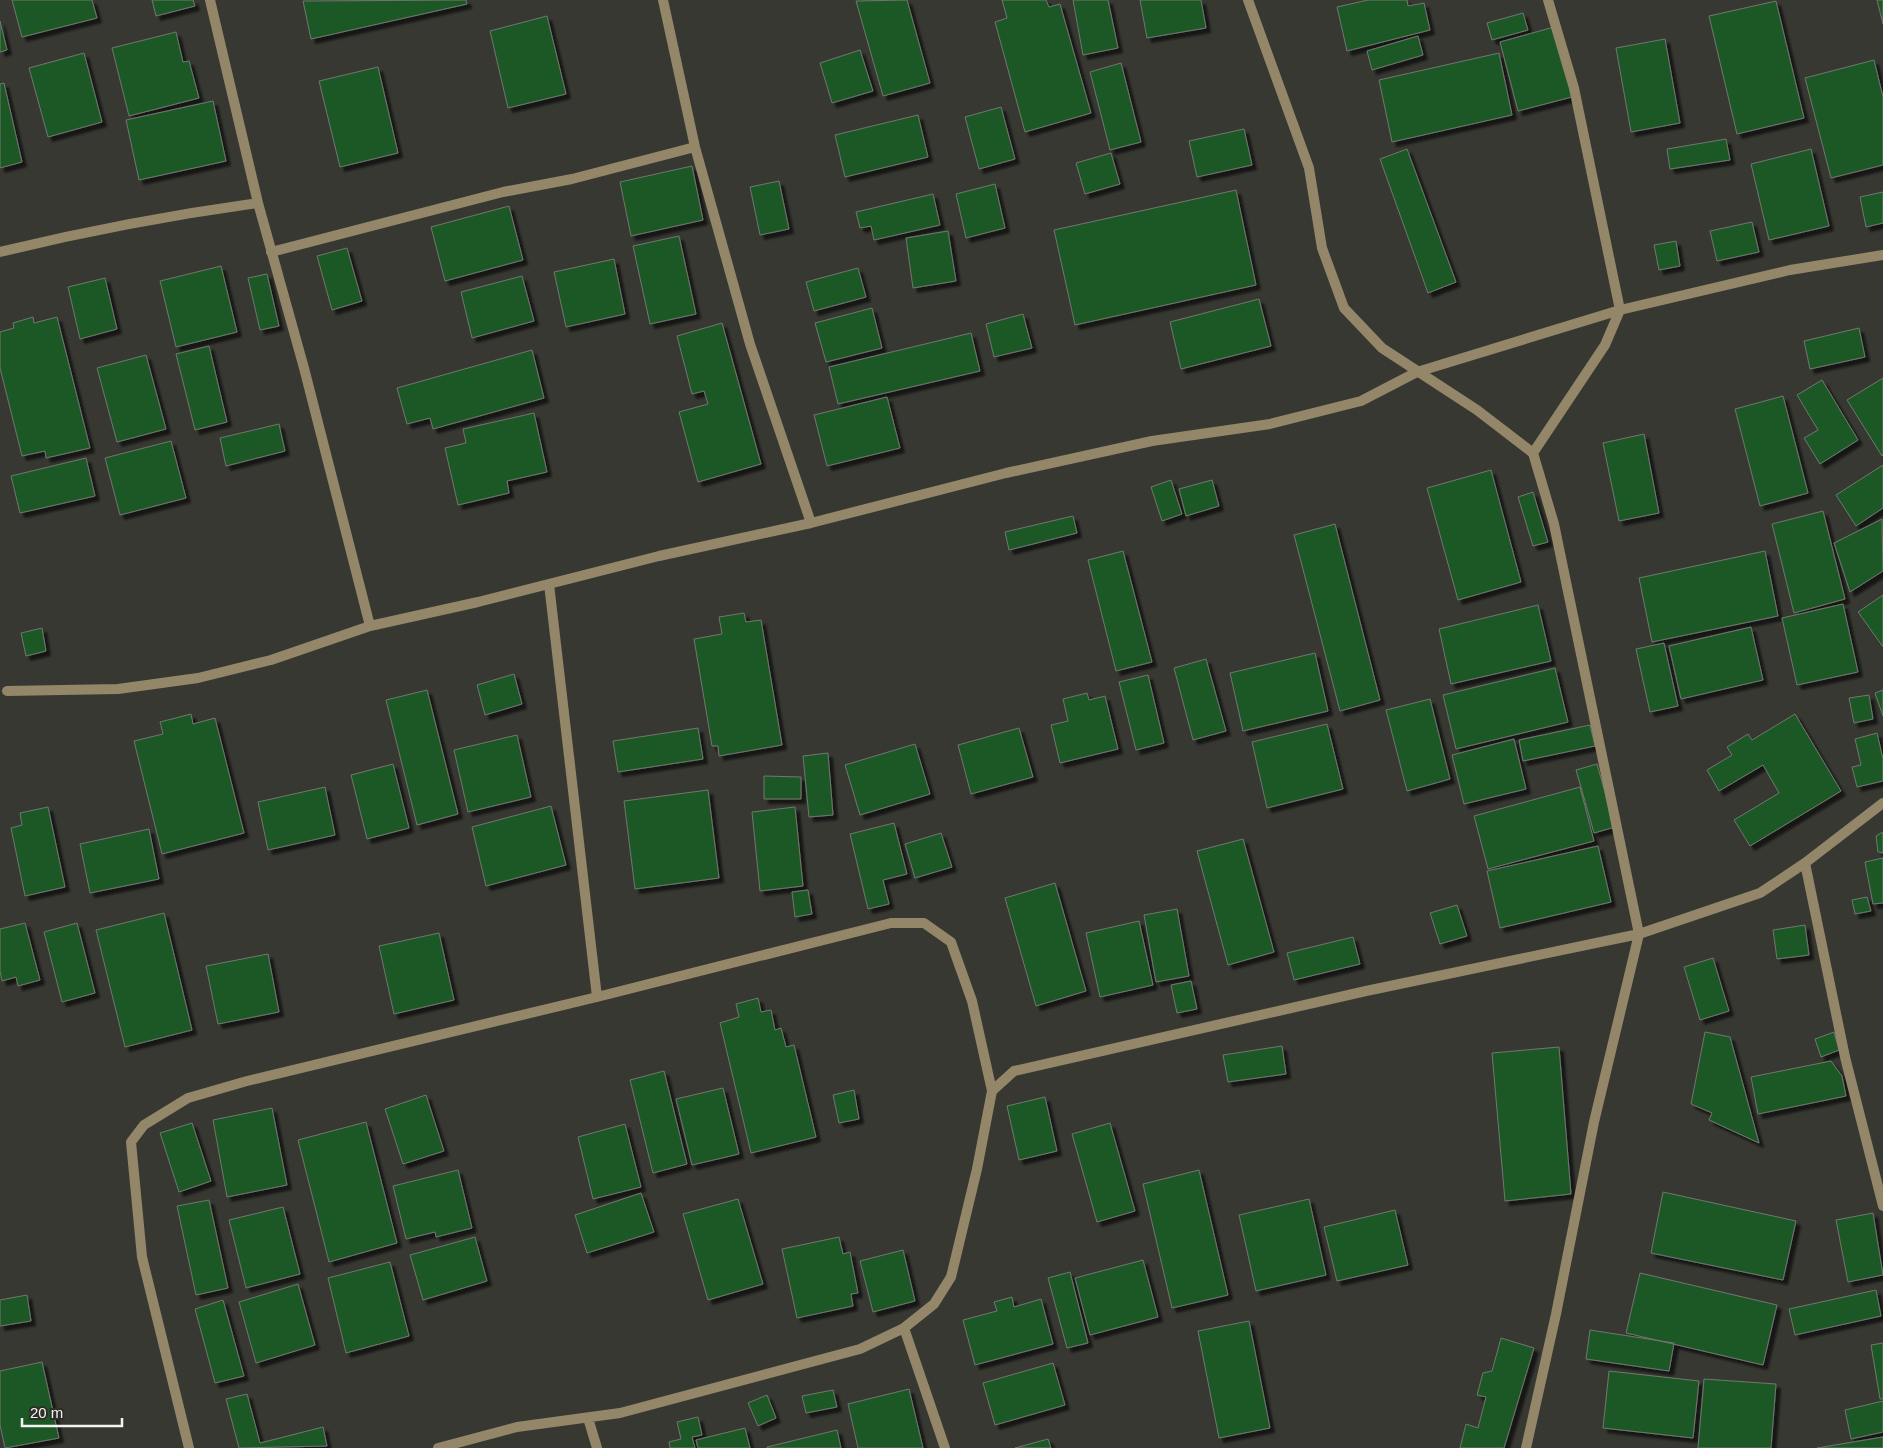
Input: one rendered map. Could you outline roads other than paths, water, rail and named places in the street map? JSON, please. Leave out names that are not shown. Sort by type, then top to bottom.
[{"type":"street","points":[[210,0],[270,252],[304,368],[370,626]]},
{"type":"street","points":[[663,0],[695,147],[750,344],[811,523]]},
{"type":"street","points":[[1248,0],[1309,168],[1322,248],[1344,308],[1382,348],[1477,410],[1532,453],[1554,524],[1639,934],[1594,1122],[1556,1314],[1526,1448]]},
{"type":"street","points":[[1532,453],[1605,345],[1620,310],[1574,88],[1548,0]]},
{"type":"street","points":[[270,252],[503,192],[572,179],[695,147]]},
{"type":"street","points":[[0,252],[81,232],[179,214],[258,203]]},
{"type":"street","points":[[7,691],[118,689],[198,678],[271,660],[370,626],[660,556],[811,523],[1006,473],[1152,441],[1270,424],[1361,401],[1417,372],[1620,310],[1790,270],[1883,255]]},
{"type":"street","points":[[549,584],[598,997]]},
{"type":"street","points":[[992,1090],[1014,1071],[1366,991],[1639,934],[1760,893],[1806,863],[1883,803]]},
{"type":"street","points":[[1806,863],[1845,1058],[1883,1206]]},
{"type":"street","points":[[189,1448],[142,1257],[131,1142],[144,1124],[188,1098],[247,1081],[598,997],[891,922],[924,923],[951,942],[972,1001],[992,1090],[977,1169],[951,1277],[934,1304],[904,1328],[860,1349],[620,1413],[517,1427],[438,1448]]},
{"type":"street","points":[[904,1328],[945,1448]]},
{"type":"street","points":[[588,1418],[597,1448]]}]
